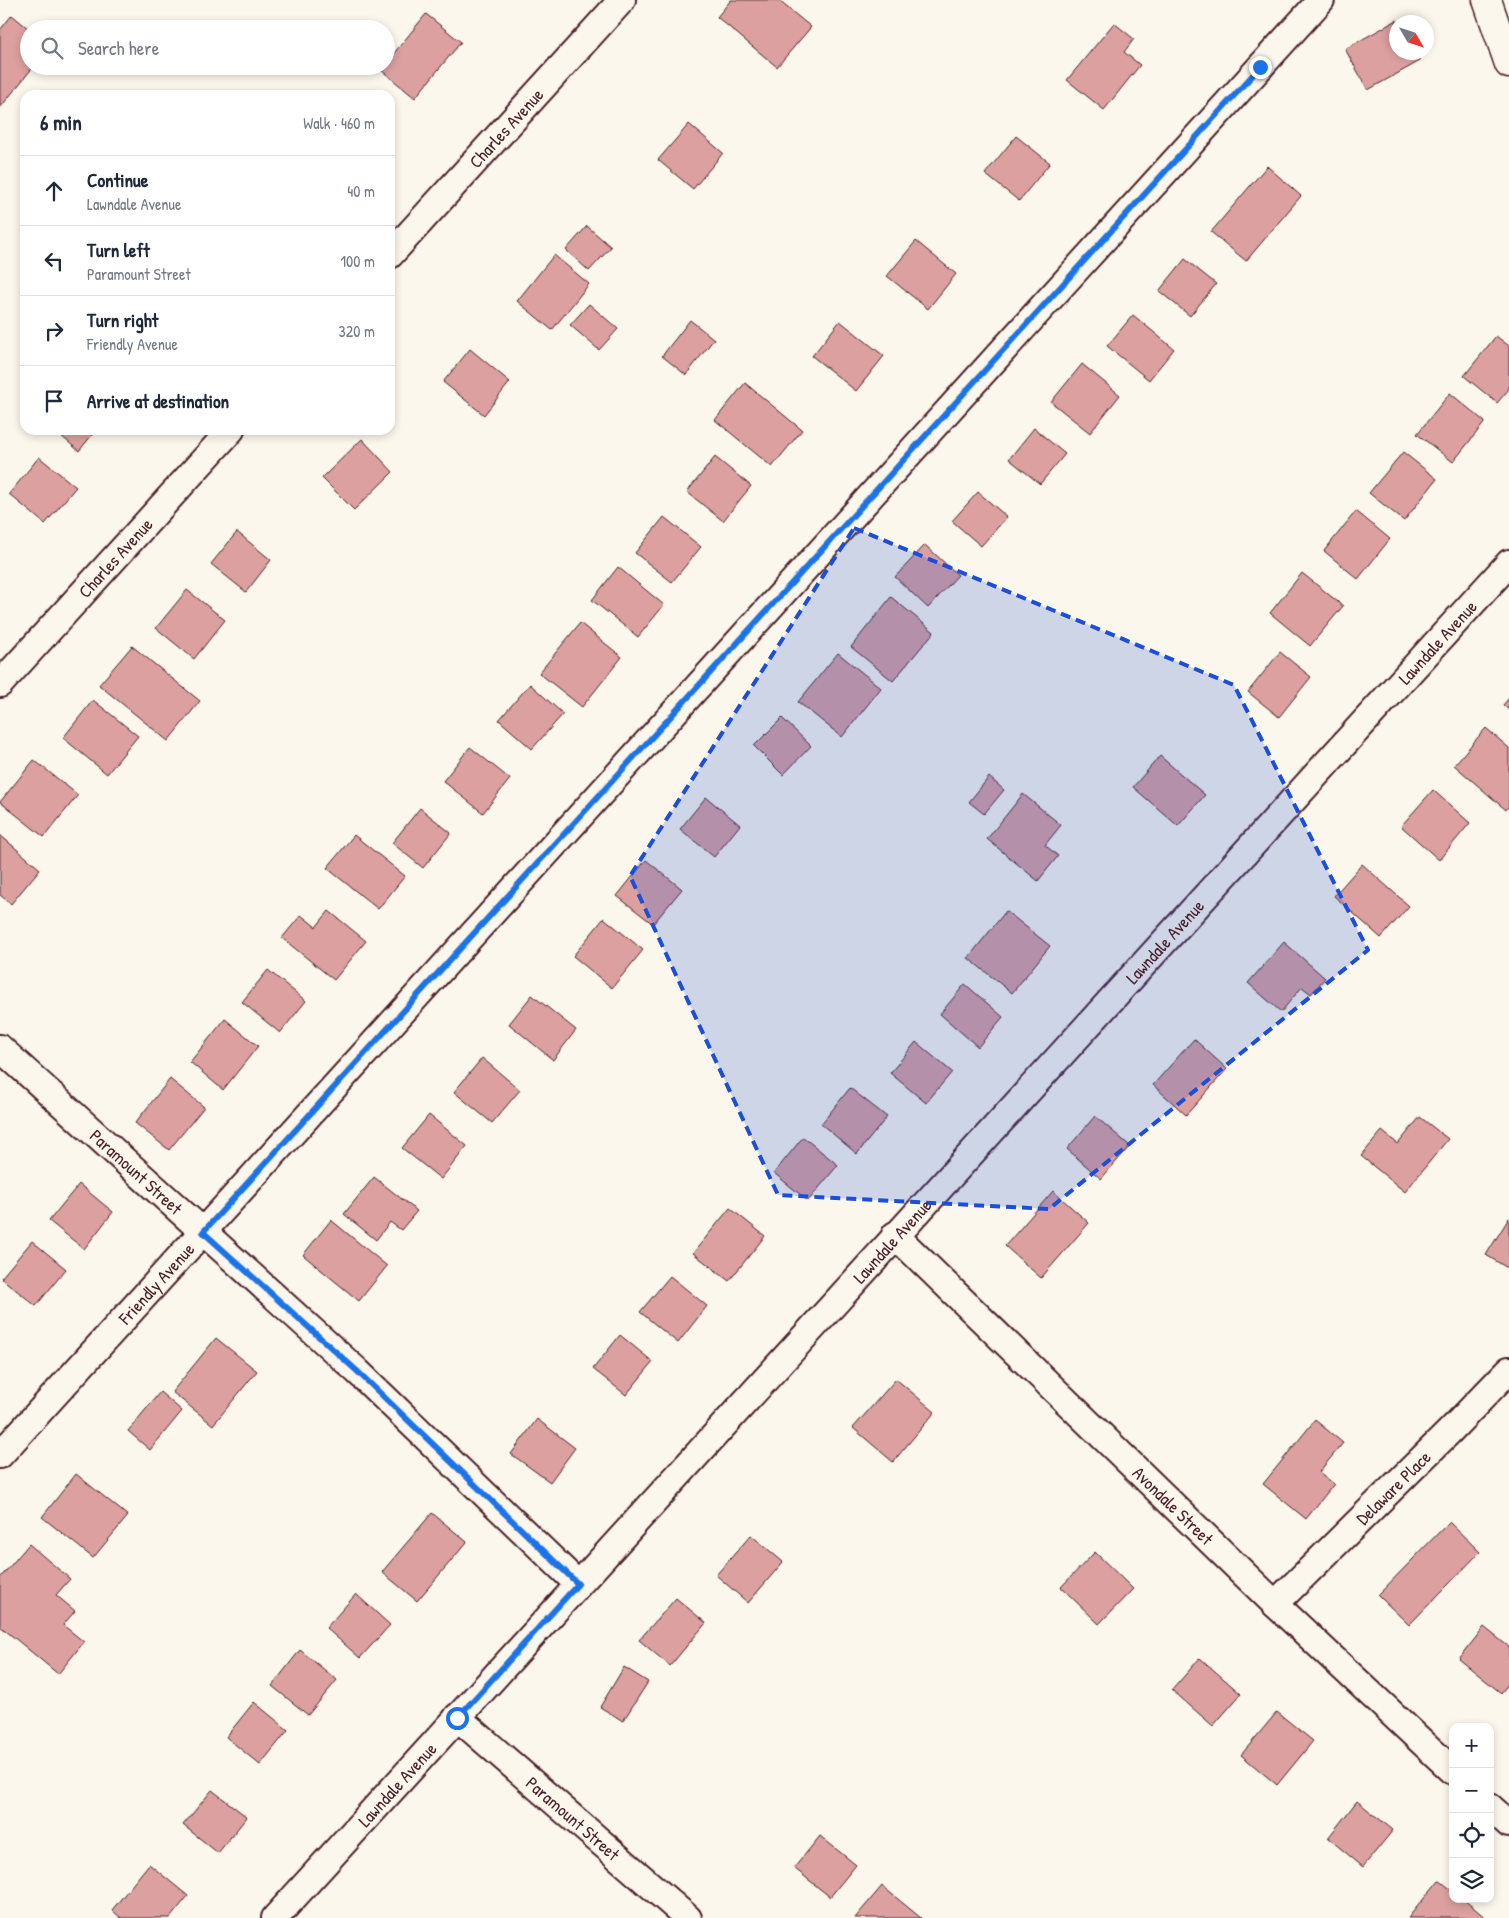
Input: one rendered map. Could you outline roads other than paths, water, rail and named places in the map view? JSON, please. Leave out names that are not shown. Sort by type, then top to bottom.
[{"type":"street","name":"Charles Avenue","points":[[395,250],[622,0]]},
{"type":"street","name":"Friendly Avenue","points":[[0,1455],[1321,0]]},
{"type":"street","points":[[1487,0],[1509,64]]},
{"type":"street","name":"Charles Avenue","points":[[0,684],[226,435]]},
{"type":"street","name":"Lawndale Avenue","points":[[275,1918],[1509,563]]},
{"type":"street","name":"Paramount Street","points":[[0,1048],[357,1371],[578,1584]]},
{"type":"street","name":"Avondale Street","points":[[895,1235],[1275,1604],[1450,1768]]},
{"type":"street","name":"Delaware Place","points":[[1275,1604],[1509,1370]]},
{"type":"street","name":"Paramount Street","points":[[457,1718],[688,1918]]},
{"type":"street","points":[[1494,1811],[1509,1824]]}]
